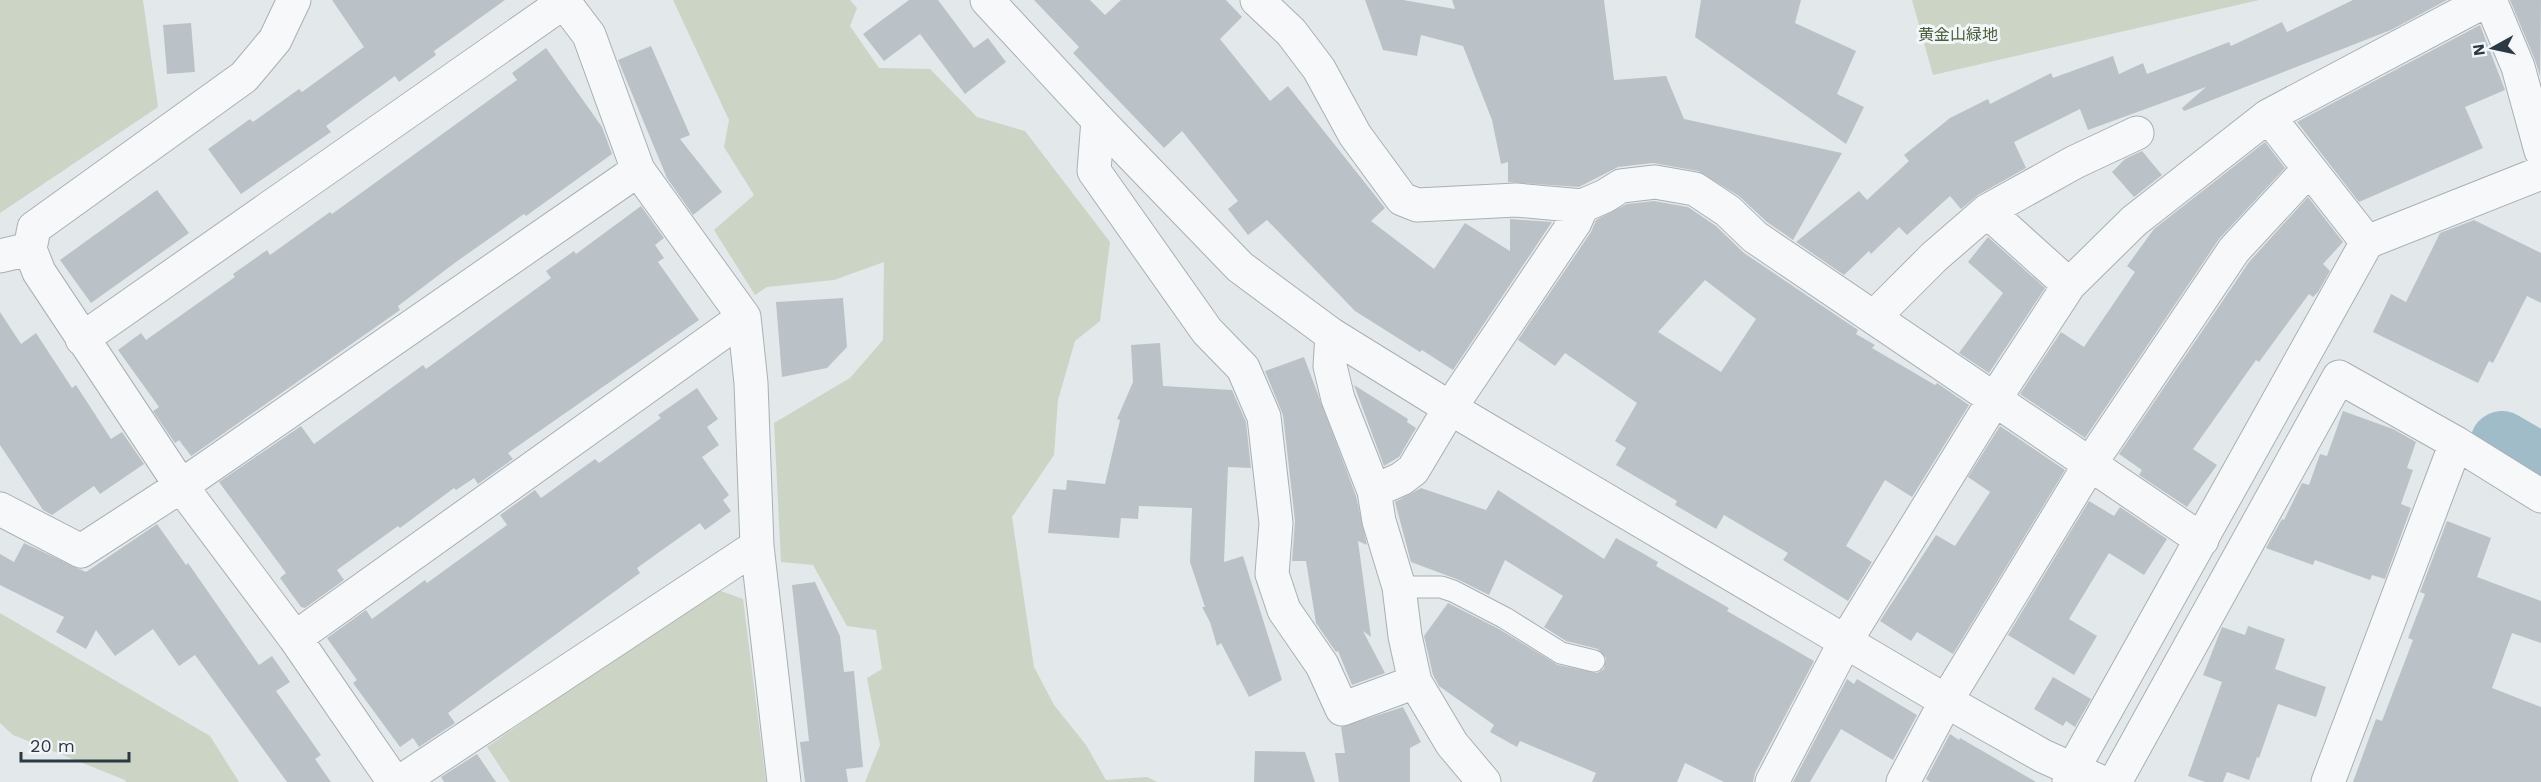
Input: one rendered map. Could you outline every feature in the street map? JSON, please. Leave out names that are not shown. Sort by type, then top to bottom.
[{"type":"street","points":[[294,0],[275,40],[244,77],[34,228],[15,252],[39,272],[181,486],[295,638],[394,782]]},
{"type":"street","points":[[987,0],[1098,120],[1240,267],[1332,335],[1450,408],[1845,642],[2081,778],[2202,540],[2367,242],[2541,173]]},
{"type":"street","points":[[1257,0],[1291,32],[1319,69],[1355,135],[1402,199],[1417,205],[1516,200],[1581,206],[1622,186],[1654,182],[1695,189],[1728,211],[1755,237],[2202,540]]},
{"type":"street","points":[[1772,782],[1845,642],[1994,400],[2069,285],[2134,221],[2268,116],[2488,0],[2518,67],[2541,151]]},
{"type":"street","points":[[82,339],[564,2],[589,35],[638,170],[744,317],[751,383],[757,546],[784,782]]},
{"type":"street","points":[[2268,116],[2367,242]]},
{"type":"street","points":[[1098,120],[1094,171],[1207,331],[1243,368],[1264,417],[1276,523],[1272,574],[1284,610],[1322,665],[1342,709],[1415,682]]},
{"type":"street","points":[[1874,317],[1934,257],[1987,212],[2075,162],[2137,133]]},
{"type":"street","points":[[1903,782],[1946,701],[2090,464],[2234,250],[2310,169]]},
{"type":"street","points":[[0,509],[81,551],[181,486],[638,170]]},
{"type":"street","points":[[1374,491],[1401,479],[1413,470],[1450,408],[1575,222],[1581,206]]},
{"type":"street","points":[[1987,212],[2069,285]]},
{"type":"street","points":[[295,638],[744,317]]},
{"type":"street","points":[[1332,335],[1330,366],[1338,399],[1374,491],[1379,521],[1399,587],[1405,636],[1415,682],[1452,744],[1485,782]]},
{"type":"street","points":[[2115,782],[2339,377],[2456,443],[2541,496]]},
{"type":"street","points":[[2328,782],[2456,443]]},
{"type":"street","points":[[400,782],[757,546]]},
{"type":"lane","points":[[1399,587],[1441,587],[1453,591],[1505,618],[1561,653],[1594,662]]},
{"type":"green space","points":[[0,0],[143,0],[158,107],[0,213]]},
{"type":"green space","points":[[673,0],[850,0],[857,8],[850,26],[879,68],[930,69],[977,117],[1025,131],[1110,242],[1100,321],[1075,341],[1058,400],[1054,455],[1012,517],[1034,667],[1054,705],[1086,745],[1106,780],[1147,777],[1157,782],[865,782],[880,745],[867,678],[882,669],[876,630],[847,626],[813,565],[781,562],[774,423],[850,378],[883,340],[884,262],[834,280],[767,287],[755,295],[714,230],[754,195],[724,147],[729,120]]},
{"type":"green space","name":"黄金山緑地","points":[[1912,0],[2259,0],[1933,75]]},
{"type":"green space","points":[[715,589],[743,599],[766,782],[510,782],[487,747]]},
{"type":"green space","points":[[0,613],[210,736],[239,782],[126,782],[13,735],[0,723]]},
{"type":"building","points":[[332,0],[505,0],[434,51],[436,55],[399,82],[395,76],[326,126],[331,132],[241,194],[208,149],[250,119],[253,122],[299,89],[302,92],[364,47]]},
{"type":"building","points":[[909,0],[938,0],[974,48],[988,38],[1006,62],[965,94],[920,34],[884,61],[863,34]]},
{"type":"building","points":[[1034,0],[1090,0],[1105,15],[1121,0],[1226,0],[1242,17],[1220,39],[1270,101],[1288,86],[1385,208],[1371,221],[1434,269],[1465,223],[1510,251],[1510,219],[1552,222],[1453,370],[1355,311],[1267,220],[1248,235],[1228,209],[1238,201],[1182,131],[1164,148],[1073,53],[1079,47]]},
{"type":"building","points":[[1365,0],[1403,0],[1455,9],[1452,0],[1604,0],[1614,80],[1666,76],[1684,119],[1842,153],[1793,240],[1767,222],[1739,196],[1698,171],[1653,163],[1618,167],[1579,187],[1508,182],[1508,162],[1501,164],[1492,120],[1463,46],[1421,35],[1417,56],[1383,50]]},
{"type":"building","points":[[1701,0],[1801,0],[1795,23],[1856,51],[1837,94],[1864,107],[1846,144],[1695,37]]},
{"type":"building","points":[[2353,0],[2447,0],[2391,30],[2184,111],[2182,108],[2206,87],[2088,130],[2080,109],[2014,142],[2026,168],[1978,195],[1961,209],[1950,196],[1907,235],[1899,227],[1871,254],[1869,251],[1844,275],[1796,242],[1859,191],[1867,200],[1909,161],[1904,155],[1950,118],[1988,99],[1990,104],[2051,73],[2053,78],[2113,56],[2119,74],[2143,63],[2147,74],[2229,42],[2231,46],[2282,22],[2287,32]]},
{"type":"building","points":[[2510,0],[2541,0],[2540,76],[2535,60]]},
{"type":"building","points":[[191,23],[195,72],[167,74],[163,25]]},
{"type":"building","points":[[2480,25],[2505,90],[2465,107],[2483,148],[2359,202],[2297,122]]},
{"type":"building","points":[[651,46],[690,135],[680,139],[722,192],[693,215],[667,178],[618,60]]},
{"type":"building","points":[[546,48],[602,127],[612,154],[526,216],[524,214],[456,262],[398,306],[400,310],[191,456],[179,440],[175,443],[153,411],[159,407],[118,350],[141,333],[146,340],[235,277],[233,274],[267,250],[270,255],[330,212],[332,214],[517,80],[512,73]]},
{"type":"building","points":[[2265,142],[2285,168],[2219,239],[2085,438],[2020,394],[2061,332],[2084,347],[2135,272],[2127,266],[2154,229]]},
{"type":"building","points":[[2142,151],[2162,175],[2134,197],[2112,172],[2125,159]]},
{"type":"building","points":[[157,190],[189,233],[91,303],[60,260]]},
{"type":"building","points":[[2308,197],[2343,242],[2323,264],[2330,271],[2318,292],[2313,297],[2309,294],[2259,362],[2256,360],[2193,449],[2217,465],[2187,507],[2139,475],[2142,470],[2119,454],[2249,262]]},
{"type":"building","points":[[1654,201],[1688,207],[1716,226],[1744,253],[1858,330],[1856,334],[1875,345],[1872,348],[1935,385],[1937,383],[1969,405],[1912,497],[1885,480],[1846,546],[1872,562],[1848,601],[1783,560],[1788,553],[1724,515],[1716,529],[1675,505],[1677,501],[1616,465],[1626,448],[1615,441],[1637,403],[1565,353],[1555,366],[1518,340],[1591,232],[1596,220],[1627,204]],"holes":[[[1705,280],[1756,319],[1721,372],[1658,332]]]},
{"type":"building","points":[[641,206],[664,238],[655,245],[664,258],[658,262],[699,320],[508,453],[513,459],[478,484],[474,478],[456,490],[454,488],[400,528],[398,526],[337,570],[344,580],[305,608],[301,607],[280,578],[286,573],[219,482],[301,426],[314,444],[423,365],[426,369],[551,278],[546,271],[574,251],[576,254]]},
{"type":"building","points":[[2474,220],[2541,253],[2541,303],[2527,296],[2493,363],[2489,361],[2478,383],[2373,332],[2391,294],[2406,302],[2440,233]]},
{"type":"building","points":[[1988,237],[2045,288],[1989,373],[1959,353],[2003,293],[1968,262]]},
{"type":"building","points":[[843,298],[847,347],[827,368],[782,377],[776,302]]},
{"type":"building","points":[[0,312],[21,344],[36,333],[72,388],[76,385],[111,439],[122,432],[144,464],[100,494],[94,486],[52,515],[43,510],[0,445]]},
{"type":"building","points":[[1160,343],[1163,386],[1232,390],[1246,422],[1251,468],[1228,467],[1224,562],[1243,556],[1282,680],[1249,697],[1221,643],[1217,646],[1210,622],[1202,607],[1205,607],[1190,562],[1192,508],[1139,506],[1138,519],[1121,518],[1119,538],[1048,533],[1053,489],[1066,490],[1067,480],[1105,484],[1120,420],[1117,419],[1133,382],[1131,345]]},
{"type":"building","points":[[1304,357],[1356,496],[1367,545],[1358,541],[1371,637],[1363,631],[1385,673],[1352,685],[1338,651],[1336,652],[1316,623],[1306,561],[1292,561],[1295,521],[1283,415],[1265,371]]},
{"type":"building","points":[[1354,385],[1408,419],[1407,422],[1416,428],[1399,457],[1384,466]]},
{"type":"building","points":[[697,388],[718,419],[707,427],[719,445],[702,457],[729,495],[723,500],[731,511],[705,530],[700,523],[637,568],[640,573],[448,713],[455,723],[419,747],[413,738],[400,747],[353,683],[357,680],[327,638],[366,610],[372,619],[425,580],[427,583],[507,525],[500,515],[535,490],[541,498],[595,459],[599,463],[661,418],[658,415]]},
{"type":"building","points":[[2343,411],[2393,429],[2416,442],[2407,468],[2413,470],[2401,504],[2411,508],[2385,579],[2372,575],[2370,580],[2315,560],[2313,565],[2266,548],[2282,519],[2284,520],[2302,483],[2309,485],[2320,454],[2327,456]]},
{"type":"building","points":[[2000,426],[2065,470],[1953,654],[1917,632],[1911,641],[1880,621],[1936,535],[1955,546],[1990,492],[1968,477]]},
{"type":"building","points":[[1421,488],[1486,510],[1498,490],[1604,559],[1616,538],[1658,562],[1656,566],[1729,608],[1727,611],[1814,661],[1755,773],[1753,782],[1724,782],[1685,763],[1677,782],[1592,782],[1596,773],[1520,741],[1517,747],[1490,732],[1494,725],[1439,686],[1433,675],[1424,636],[1448,603],[1499,629],[1558,665],[1597,673],[1604,669],[1606,658],[1598,649],[1566,641],[1544,627],[1563,596],[1505,560],[1489,595],[1459,580],[1411,562],[1395,502]]},
{"type":"building","points":[[2089,501],[2114,516],[2120,507],[2167,539],[2144,575],[2109,553],[2069,619],[2097,636],[2074,675],[2008,635]]},
{"type":"building","points":[[2447,521],[2491,538],[2477,577],[2541,601],[2541,643],[2512,633],[2492,688],[2541,707],[2541,782],[2353,782],[2376,719],[2382,721],[2413,640],[2408,638],[2425,594],[2420,592]]},
{"type":"building","points":[[157,524],[186,565],[188,563],[259,665],[272,656],[290,682],[276,691],[321,755],[315,759],[331,782],[287,782],[195,655],[179,666],[153,629],[115,656],[96,630],[86,649],[56,632],[64,617],[0,585],[0,554],[14,562],[24,543],[86,572]]},
{"type":"building","points":[[815,582],[840,636],[844,672],[854,671],[863,767],[846,769],[848,782],[805,782],[800,742],[809,741],[792,585]]},
{"type":"building","points":[[2248,626],[2285,639],[2275,669],[2326,687],[2316,717],[2278,704],[2249,780],[2227,772],[2223,782],[2205,782],[2188,776],[2222,682],[2203,675],[2222,627],[2245,635]]},
{"type":"building","points":[[2053,677],[2091,699],[2075,727],[2066,721],[2063,726],[2034,709]]},
{"type":"building","points":[[1847,679],[1854,684],[1857,679],[1917,715],[1893,760],[1841,729],[1810,782],[1793,782]]},
{"type":"building","points":[[1403,707],[1421,742],[1410,748],[1410,782],[1339,782],[1335,753],[1345,753],[1341,727]]},
{"type":"building","points":[[1950,734],[2036,782],[1930,782],[1926,779]]},
{"type":"building","points":[[1255,751],[1305,752],[1315,782],[1254,782]]},
{"type":"building","points":[[477,754],[496,782],[444,782],[441,777]]},
{"type":"waterway","points":[[2502,443],[2541,466]]}]
